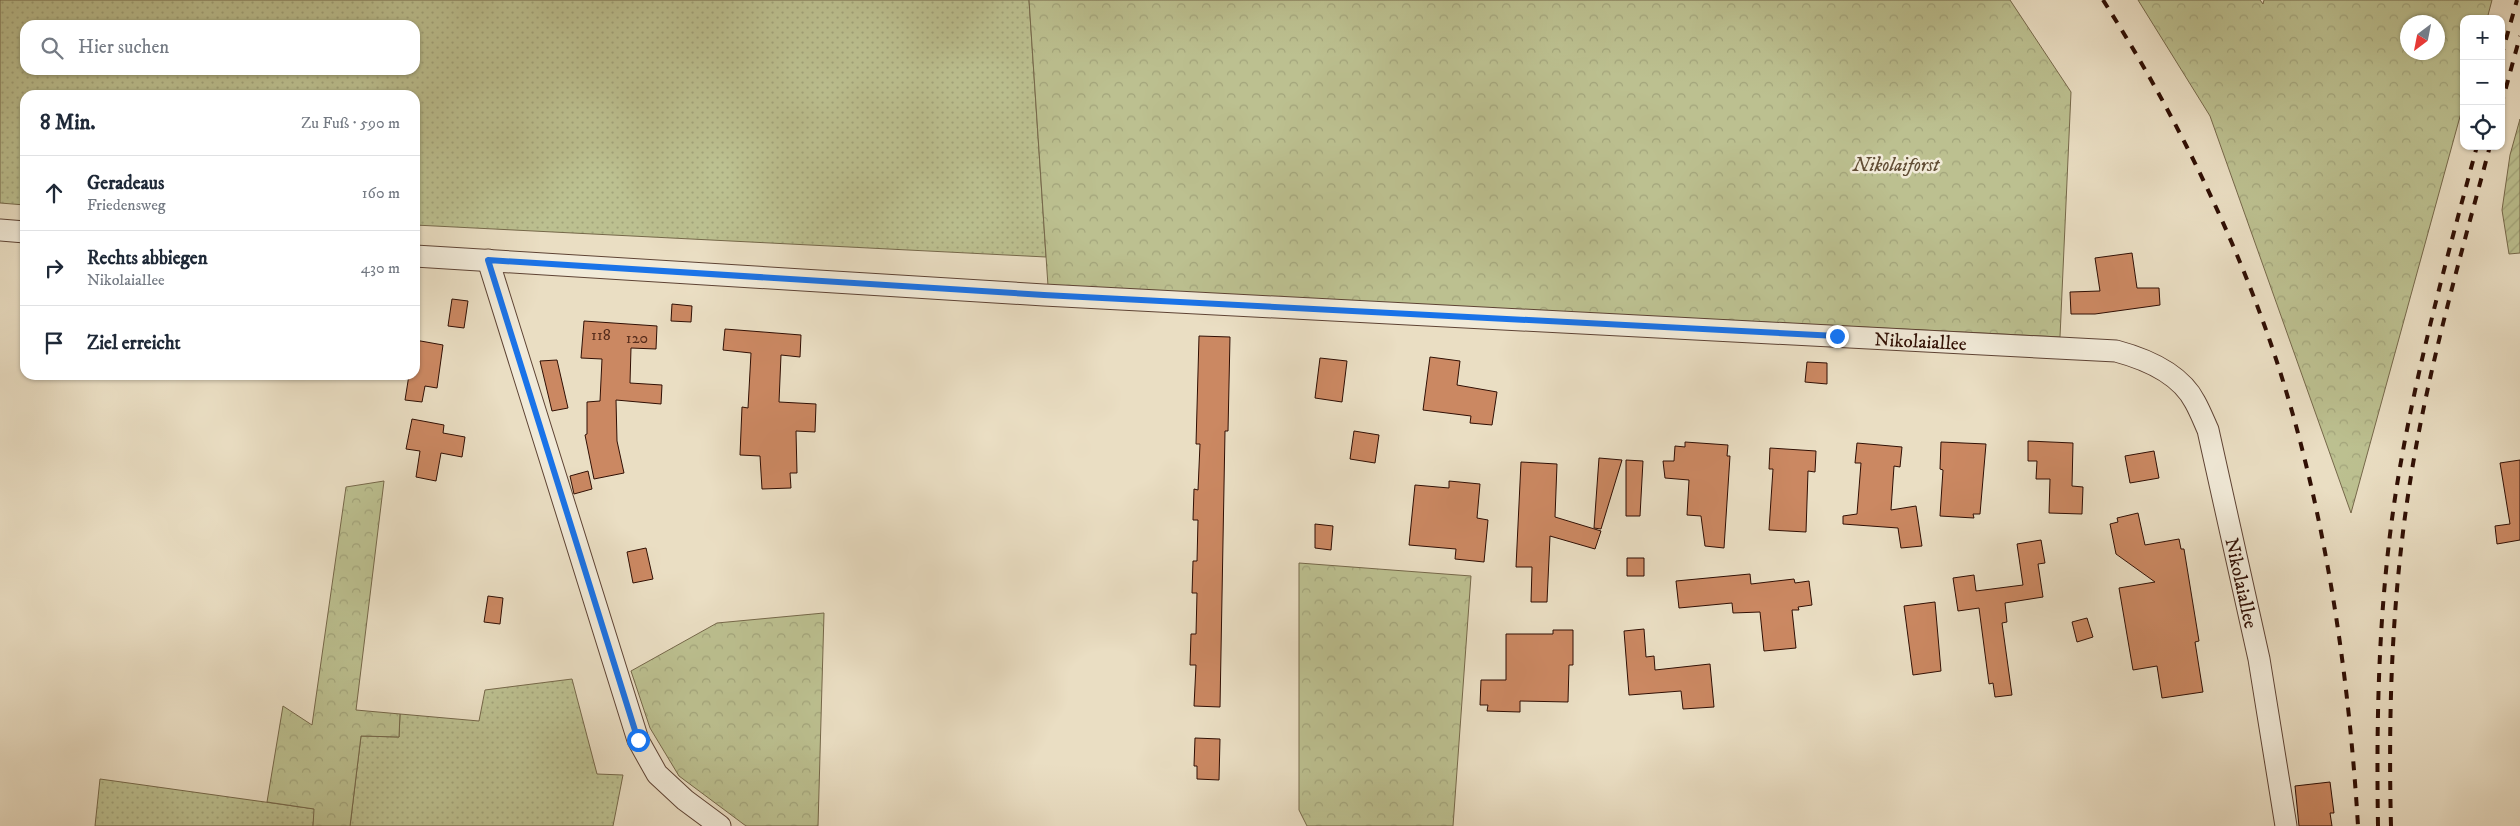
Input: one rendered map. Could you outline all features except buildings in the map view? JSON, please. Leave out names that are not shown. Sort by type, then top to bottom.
[{"type":"street","points":[[0,230],[20,232]]},
{"type":"street","name":"Nikolaiallee","points":[[420,256],[1034,294],[2116,351],[2146,359],[2174,377],[2195,400],[2208,430],[2259,659],[2286,826]]},
{"type":"street","points":[[488,260],[638,740],[657,774],[685,800],[720,826]]},
{"type":"green space","points":[[0,0],[1029,0],[1046,257],[420,225],[420,90],[20,90],[20,205],[0,203]]},
{"type":"green space","name":"Nikolaiforst","points":[[1029,0],[2010,0],[2071,92],[2060,337],[1048,286]]},
{"type":"green space","points":[[2138,0],[2260,0],[2263,4],[2264,0],[2492,0],[2488,15],[2460,15],[2460,117],[2351,513],[2210,116]]},
{"type":"green space","points":[[2520,119],[2520,253],[2509,254],[2502,210],[2510,155]]},
{"type":"green space","points":[[384,481],[356,710],[400,714],[399,737],[361,736],[350,826],[313,826],[314,809],[267,802],[283,706],[312,725],[346,487]]},
{"type":"green space","points":[[1299,563],[1471,576],[1453,826],[1307,826],[1299,810]]},
{"type":"green space","points":[[824,613],[818,826],[746,826],[679,776],[650,728],[631,671],[717,623]]},
{"type":"green space","points":[[572,679],[597,774],[623,775],[613,826],[350,826],[361,736],[399,737],[400,714],[479,721],[485,690]]},
{"type":"green space","points":[[100,779],[315,809],[313,826],[95,826]]},
{"type":"railway","points":[[2103,0],[2156,89],[2228,233],[2267,332],[2283,381],[2312,490],[2334,601],[2349,714],[2358,826]]},
{"type":"railway","points":[[2505,43],[2517,0]]},
{"type":"railway","points":[[2501,105],[2520,36]]},
{"type":"railway","points":[[2378,826],[2378,693],[2383,605],[2392,517],[2424,349],[2476,150]]},
{"type":"railway","points":[[2391,826],[2390,738],[2393,651],[2399,563],[2411,476],[2436,352],[2489,150]]},
{"type":"route","points":[[638,740],[488,260],[1044,295],[1837,336]]}]
